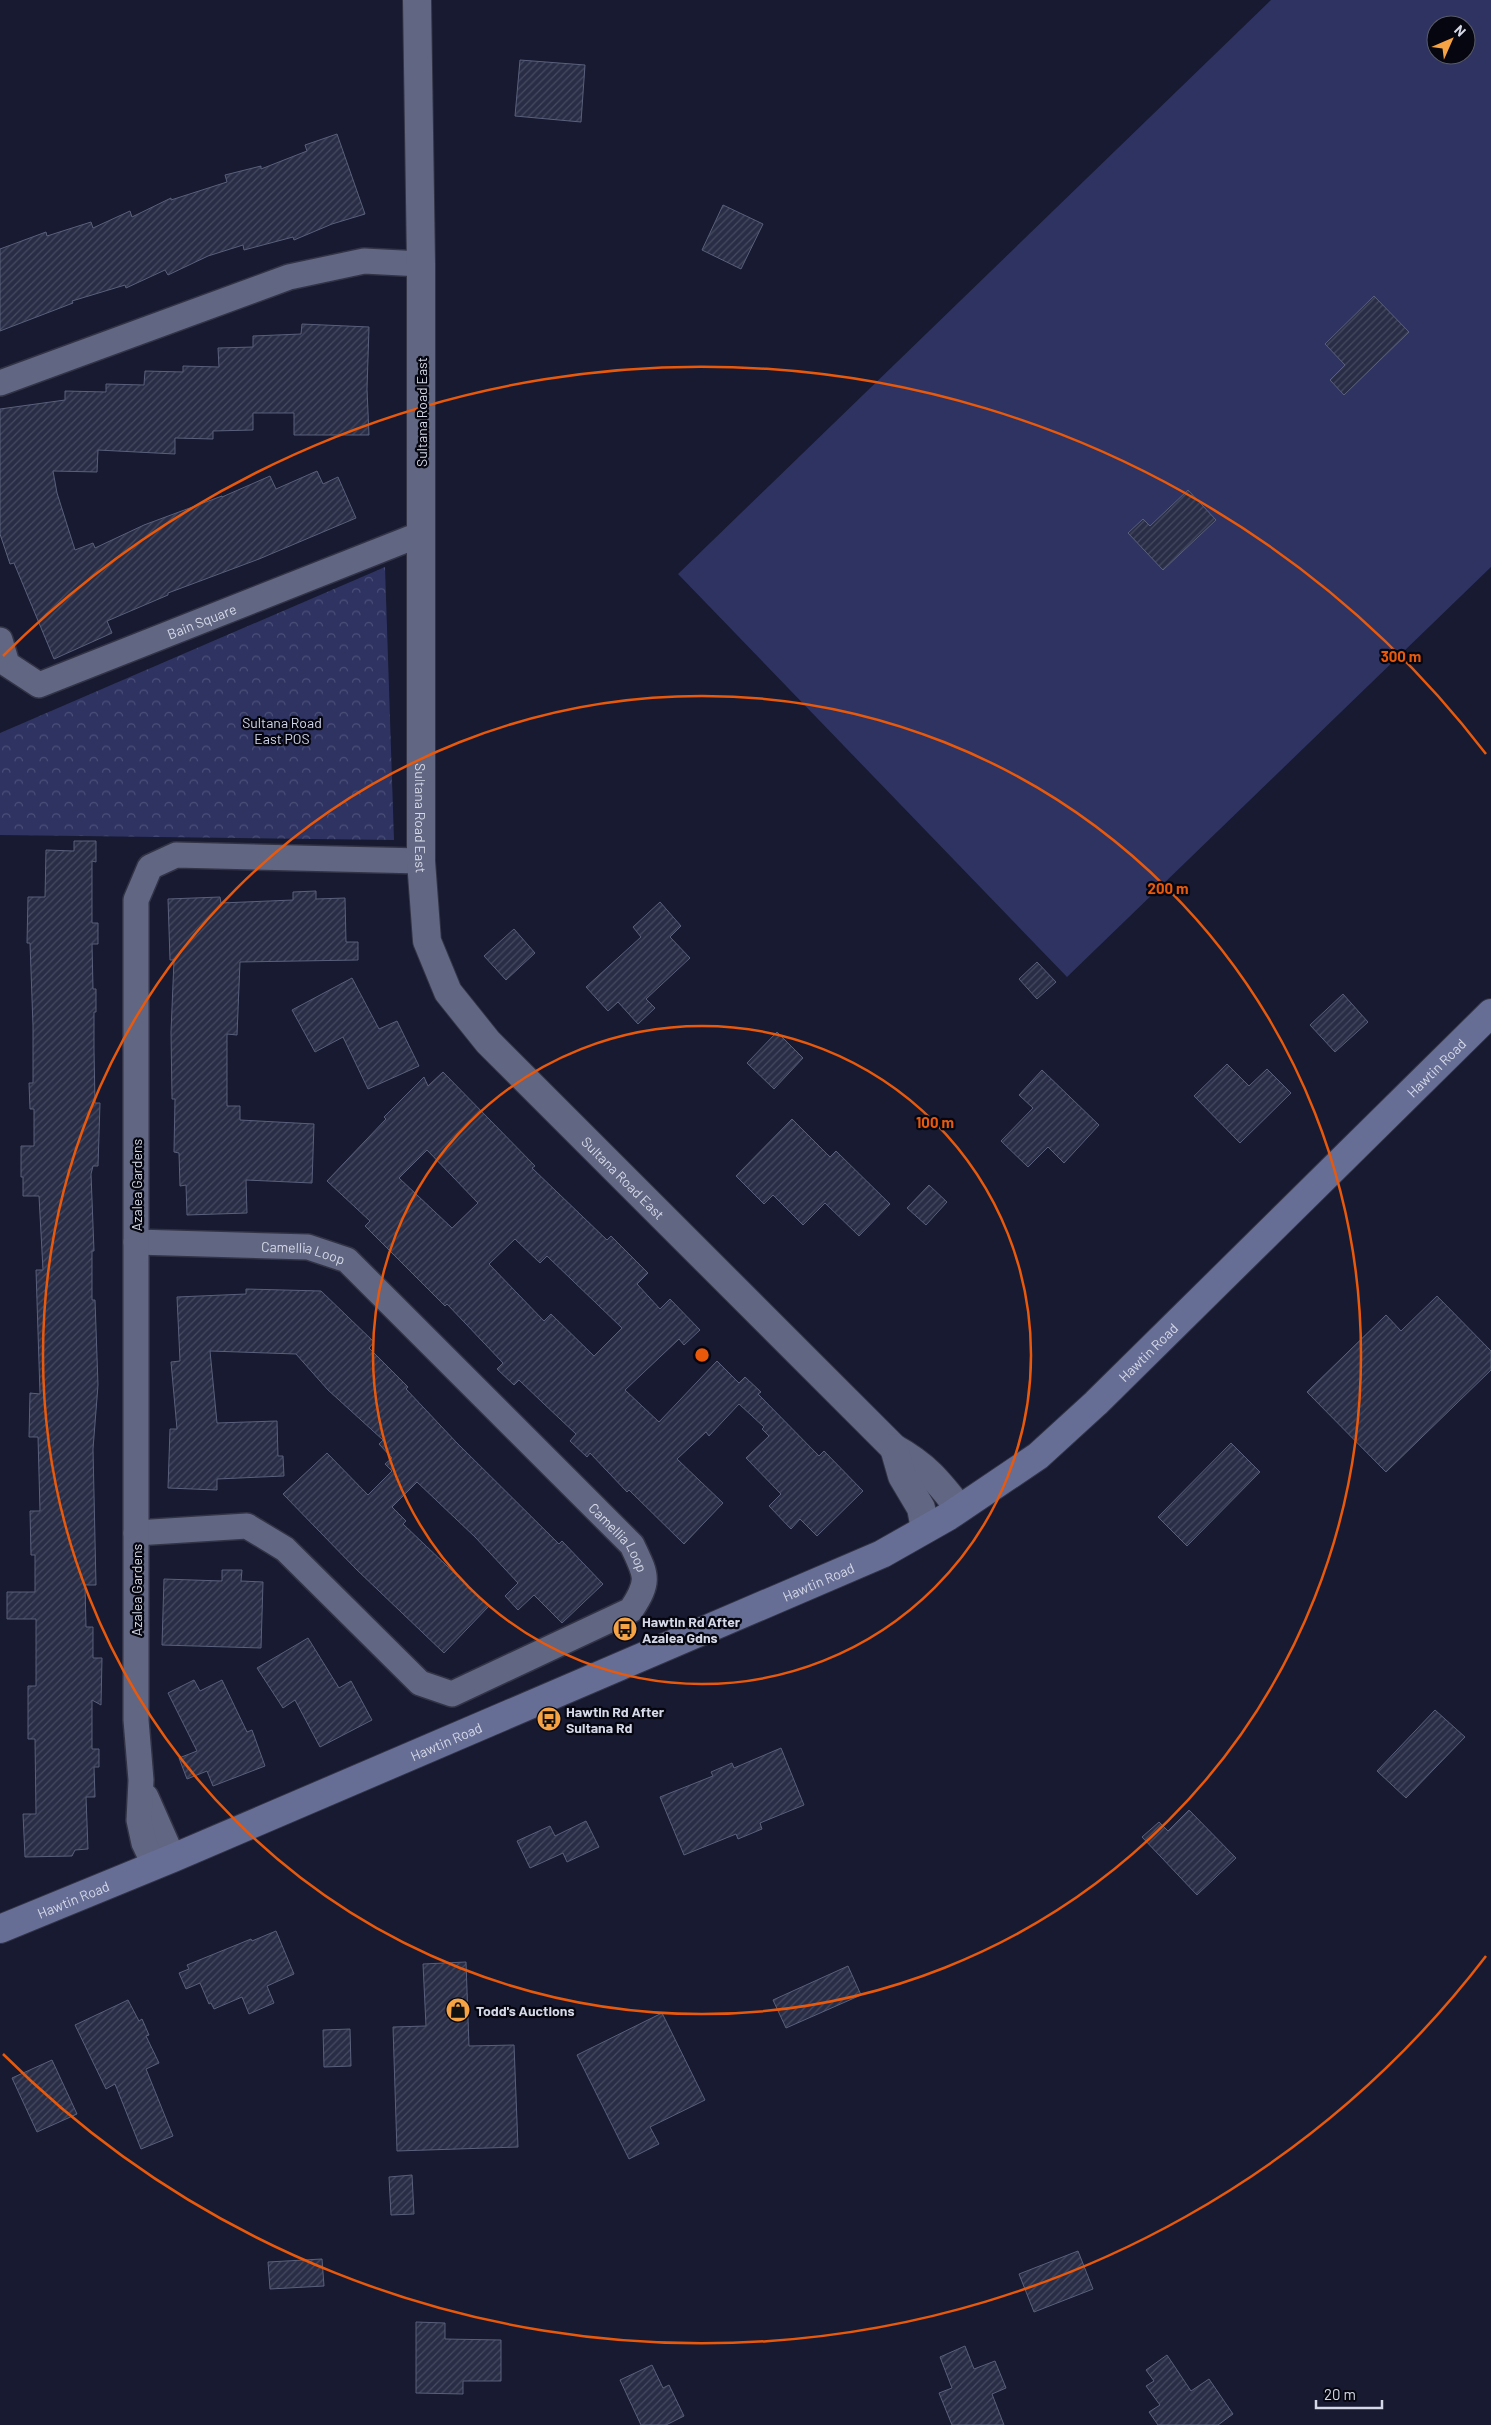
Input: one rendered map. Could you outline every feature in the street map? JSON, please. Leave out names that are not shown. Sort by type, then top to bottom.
[{"type":"main road","name":"Hawtin Road","points":[[0,1929],[882,1554],[925,1529],[1038,1456],[1096,1403],[1491,1013]]},
{"type":"street","name":"Sultana Road East","points":[[417,0],[421,264],[421,860],[427,941],[448,992],[488,1042],[894,1448],[918,1462],[939,1482],[959,1508]]},
{"type":"street","points":[[0,382],[289,277],[364,261],[421,264]]},
{"type":"street","name":"Bain Square","points":[[0,640],[7,664],[39,685],[421,534]]},
{"type":"street","name":"Azalea Gardens","points":[[163,1861],[144,1843],[139,1820],[141,1780],[136,1720],[136,900],[150,867],[176,855],[421,860]]},
{"type":"street","name":"Camellia Loop","points":[[136,1242],[308,1247],[347,1260],[632,1545],[646,1576],[641,1594],[631,1610],[452,1694],[420,1684],[285,1549],[246,1526],[136,1533]]},
{"type":"street","name":"Sultana Road East","points":[[894,1448],[902,1476],[921,1508],[925,1529]]},
{"type":"green space","points":[[1271,0],[1491,0],[1491,567],[1067,977],[678,574]]},
{"type":"green space","name":"Sultana Road East POS","points":[[385,567],[394,840],[0,835],[0,733]]},
{"type":"building","points":[[520,60],[585,65],[581,122],[515,116]]},
{"type":"building","points":[[337,134],[365,214],[332,224],[294,240],[293,237],[244,250],[243,245],[208,256],[168,275],[165,270],[126,288],[125,285],[72,301],[73,303],[0,331],[0,249],[46,232],[47,236],[91,222],[93,228],[130,211],[132,217],[171,198],[171,200],[227,182],[225,175],[261,166],[261,169],[307,151],[305,145]]},
{"type":"building","points":[[723,205],[763,224],[741,269],[702,250]]},
{"type":"building","points":[[1374,296],[1409,332],[1344,395],[1330,380],[1345,365],[1325,344]]},
{"type":"building","points":[[302,324],[369,327],[367,389],[369,435],[294,435],[294,413],[253,413],[253,430],[213,431],[213,439],[175,438],[175,454],[98,450],[97,472],[53,471],[57,493],[75,550],[93,543],[95,548],[144,525],[222,497],[270,476],[276,489],[317,471],[323,484],[338,477],[356,518],[259,559],[168,593],[168,595],[107,621],[112,633],[54,659],[14,563],[10,564],[0,534],[0,409],[65,400],[65,391],[106,392],[106,384],[144,385],[145,371],[183,372],[183,366],[219,367],[218,348],[253,347],[253,336],[301,334]]},
{"type":"building","points":[[1188,490],[1216,520],[1163,570],[1128,533],[1143,519],[1150,526]]},
{"type":"building","points":[[74,841],[96,841],[96,862],[92,861],[92,923],[98,923],[98,944],[92,944],[93,989],[96,989],[96,1012],[94,1012],[95,1103],[100,1103],[98,1166],[93,1166],[91,1174],[94,1251],[92,1251],[92,1300],[95,1300],[98,1385],[93,1449],[96,1585],[85,1585],[86,1627],[93,1627],[93,1658],[102,1658],[101,1705],[92,1700],[92,1749],[99,1749],[99,1767],[94,1767],[95,1797],[86,1797],[88,1849],[75,1850],[72,1856],[25,1857],[23,1814],[36,1814],[35,1739],[28,1739],[28,1686],[36,1686],[36,1619],[7,1619],[7,1592],[35,1592],[35,1555],[31,1555],[30,1511],[40,1511],[38,1437],[29,1437],[30,1393],[40,1394],[36,1270],[43,1270],[39,1196],[23,1196],[23,1177],[21,1177],[21,1146],[34,1146],[34,1109],[30,1109],[29,1083],[33,1083],[33,1026],[30,943],[27,943],[28,897],[45,897],[46,850],[74,851]]},
{"type":"building","points":[[316,891],[316,899],[345,898],[346,942],[358,942],[358,960],[240,962],[237,1035],[227,1034],[227,1106],[240,1106],[240,1120],[314,1124],[312,1183],[246,1180],[247,1213],[187,1215],[186,1185],[180,1186],[179,1153],[174,1152],[175,1099],[172,1099],[171,1032],[174,960],[170,960],[168,899],[220,897],[221,903],[293,900],[293,892]]},
{"type":"building","points":[[660,902],[681,926],[670,937],[690,958],[646,999],[655,1008],[638,1024],[618,1002],[608,1011],[586,987],[641,937],[633,927]]},
{"type":"building","points":[[514,929],[535,953],[506,980],[484,956]]},
{"type":"building","points":[[1037,962],[1056,982],[1037,999],[1019,979]]},
{"type":"building","points":[[352,978],[379,1029],[397,1021],[419,1066],[368,1089],[343,1037],[315,1052],[292,1010]]},
{"type":"building","points":[[1343,994],[1368,1022],[1335,1052],[1310,1025]]},
{"type":"building","points":[[777,1032],[803,1058],[774,1089],[747,1063]]},
{"type":"building","points":[[1227,1064],[1249,1086],[1267,1069],[1291,1093],[1240,1143],[1194,1096]]},
{"type":"building","points":[[1042,1070],[1099,1125],[1064,1163],[1048,1147],[1028,1167],[1001,1141],[1033,1108],[1019,1095]]},
{"type":"building","points":[[443,1072],[535,1166],[532,1168],[607,1240],[611,1236],[648,1273],[637,1284],[660,1309],[670,1299],[700,1330],[684,1345],[679,1339],[625,1390],[659,1422],[717,1361],[739,1383],[745,1377],[761,1392],[758,1394],[819,1456],[824,1451],[863,1491],[817,1536],[800,1519],[791,1529],[769,1506],[781,1494],[746,1458],[769,1436],[762,1429],[764,1427],[739,1404],[709,1436],[706,1432],[677,1459],[723,1503],[684,1544],[629,1490],[627,1492],[590,1453],[587,1457],[570,1441],[576,1434],[519,1380],[514,1385],[497,1369],[503,1363],[447,1304],[445,1306],[365,1226],[370,1221],[327,1181],[386,1119],[384,1117],[424,1077],[428,1086]],"holes":[[[427,1150],[478,1203],[452,1228],[399,1178]],[[515,1239],[540,1263],[547,1256],[622,1328],[594,1356],[551,1314],[544,1321],[489,1264]]]},
{"type":"building","points":[[792,1119],[830,1157],[836,1151],[890,1204],[859,1236],[825,1203],[803,1225],[773,1195],[764,1204],[736,1176]]},
{"type":"building","points":[[929,1185],[947,1202],[926,1225],[907,1208]]},
{"type":"building","points":[[246,1289],[321,1291],[374,1342],[369,1348],[408,1387],[406,1389],[457,1443],[559,1544],[562,1541],[603,1584],[562,1623],[534,1595],[518,1610],[505,1596],[518,1583],[475,1537],[417,1482],[392,1507],[406,1521],[403,1524],[489,1606],[444,1653],[357,1570],[283,1494],[327,1453],[368,1495],[392,1471],[385,1464],[392,1458],[379,1444],[383,1440],[328,1390],[296,1354],[210,1351],[217,1423],[277,1421],[278,1456],[283,1456],[284,1476],[217,1479],[217,1490],[168,1488],[170,1429],[177,1429],[171,1362],[180,1361],[177,1297],[246,1294]]},
{"type":"building","points":[[1437,1296],[1491,1351],[1491,1370],[1386,1472],[1307,1392],[1386,1315],[1401,1331]]},
{"type":"building","points":[[1231,1443],[1260,1472],[1187,1546],[1158,1517]]},
{"type":"building","points":[[222,1570],[242,1570],[241,1581],[263,1582],[261,1648],[162,1645],[164,1579],[222,1581]]},
{"type":"building","points":[[308,1638],[339,1688],[351,1681],[372,1720],[320,1747],[295,1700],[283,1708],[257,1668]]},
{"type":"building","points":[[194,1680],[200,1691],[222,1680],[247,1732],[252,1730],[265,1766],[213,1786],[207,1771],[187,1779],[179,1758],[197,1751],[168,1693]]},
{"type":"building","points":[[1435,1710],[1465,1737],[1406,1798],[1377,1771]]},
{"type":"building","points":[[781,1748],[804,1805],[760,1823],[762,1829],[738,1839],[736,1834],[684,1855],[660,1797],[713,1776],[711,1772],[732,1763],[734,1768]]},
{"type":"building","points":[[1189,1810],[1236,1858],[1197,1895],[1142,1837],[1159,1822],[1168,1831]]},
{"type":"building","points":[[586,1821],[599,1847],[567,1862],[563,1853],[530,1868],[517,1841],[550,1826],[555,1836]]},
{"type":"building","points":[[276,1931],[294,1974],[267,1986],[274,2003],[249,2014],[242,1997],[214,2009],[211,2003],[209,2004],[200,1983],[186,1989],[179,1973],[189,1969],[187,1965]]},
{"type":"building","points":[[466,1962],[469,2046],[514,2045],[518,2147],[397,2151],[393,2027],[426,2026],[423,1964]]},
{"type":"building","points":[[848,1966],[861,1995],[786,2028],[773,2000]]},
{"type":"building","points":[[128,2000],[139,2021],[142,2019],[149,2035],[146,2036],[159,2063],[146,2069],[173,2136],[141,2149],[115,2084],[106,2089],[75,2025]]},
{"type":"building","points":[[662,2013],[705,2100],[650,2127],[659,2144],[629,2159],[577,2055]]},
{"type":"building","points":[[350,2029],[351,2066],[324,2067],[323,2030]]},
{"type":"building","points":[[52,2060],[77,2114],[37,2132],[12,2078]]},
{"type":"building","points":[[412,2175],[414,2214],[391,2215],[389,2177]]},
{"type":"building","points":[[1078,2251],[1093,2289],[1034,2312],[1019,2274]]},
{"type":"building","points":[[322,2259],[324,2286],[270,2289],[268,2262]]},
{"type":"building","points":[[416,2322],[445,2323],[445,2339],[501,2340],[501,2381],[463,2381],[463,2394],[416,2393]]},
{"type":"building","points":[[965,2346],[974,2369],[995,2361],[1006,2388],[992,2394],[1004,2425],[952,2425],[939,2393],[952,2388],[940,2357]]},
{"type":"building","points":[[1167,2355],[1191,2391],[1209,2379],[1233,2414],[1218,2425],[1158,2425],[1149,2412],[1160,2405],[1146,2386],[1154,2381],[1146,2370]]},
{"type":"building","points":[[652,2365],[663,2388],[669,2385],[684,2416],[666,2425],[641,2425],[620,2380]]},
{"type":"place","name":"Hawtin Rd After Azalea Gdns","points":[[625,1629]]},
{"type":"place","name":"Hawtin Rd After Sultana Rd","points":[[549,1719]]},
{"type":"place","name":"Todd's Auctions","points":[[458,2010]]}]
